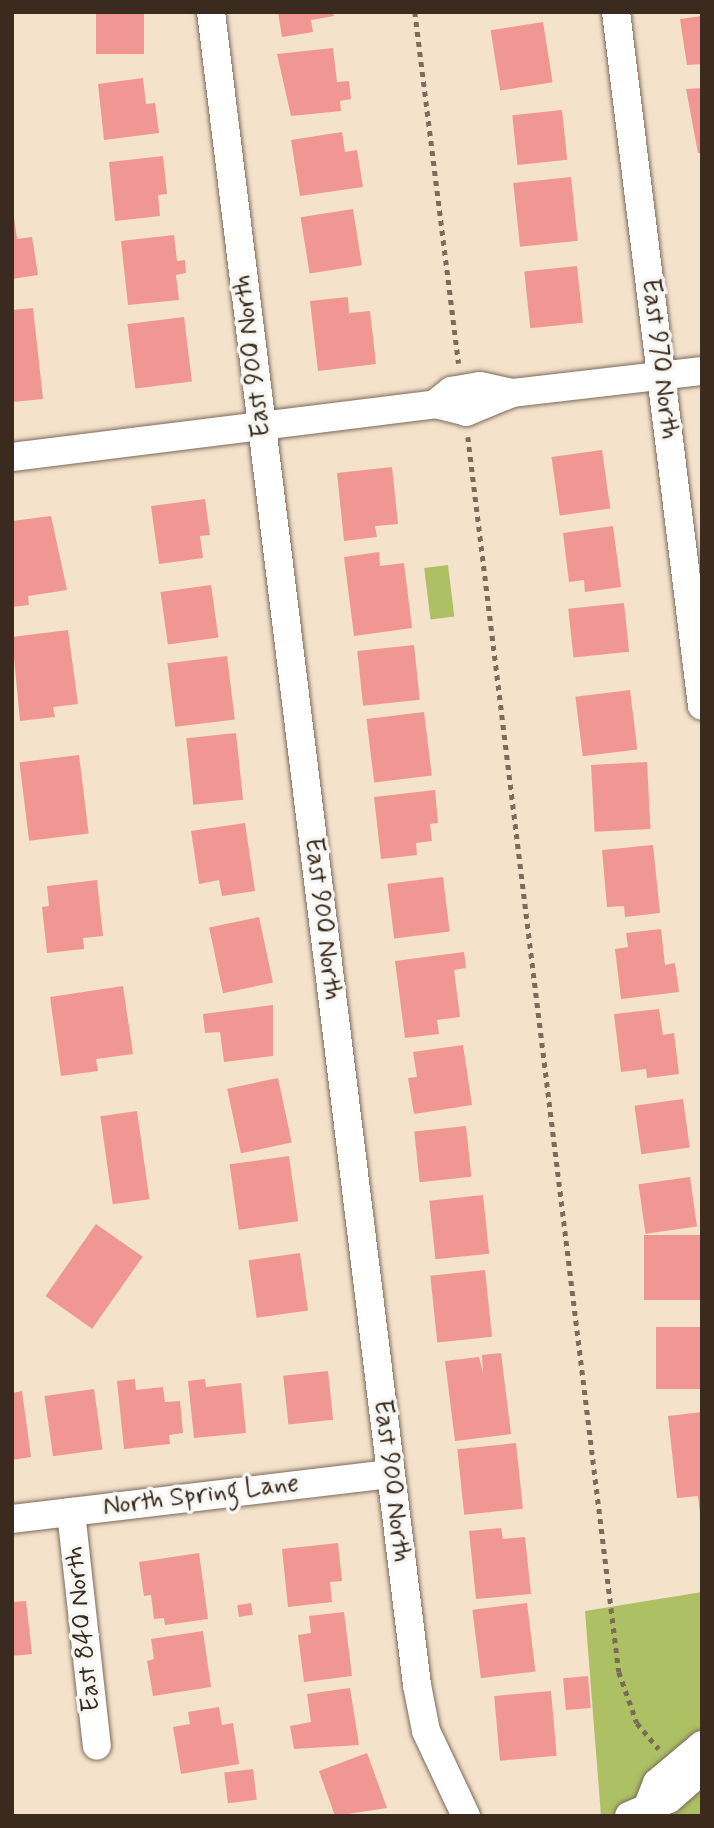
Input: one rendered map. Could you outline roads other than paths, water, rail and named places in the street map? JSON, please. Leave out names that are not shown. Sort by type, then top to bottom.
[{"type":"street","name":"East 900 North","points":[[211,12],[390,1474],[426,1731],[466,1816]]},
{"type":"street","name":"East 970 North","points":[[616,12],[702,706]]},
{"type":"street","points":[[12,457],[435,404],[451,391],[480,386],[512,393],[702,371]]},
{"type":"street","name":"North Spring Lane","points":[[12,1520],[390,1474]]},
{"type":"street","name":"East 840 North","points":[[71,1512],[97,1746]]},
{"type":"street","points":[[639,1809],[657,1783],[702,1745]]},
{"type":"street","points":[[639,1809],[668,1799],[702,1770]]}]
